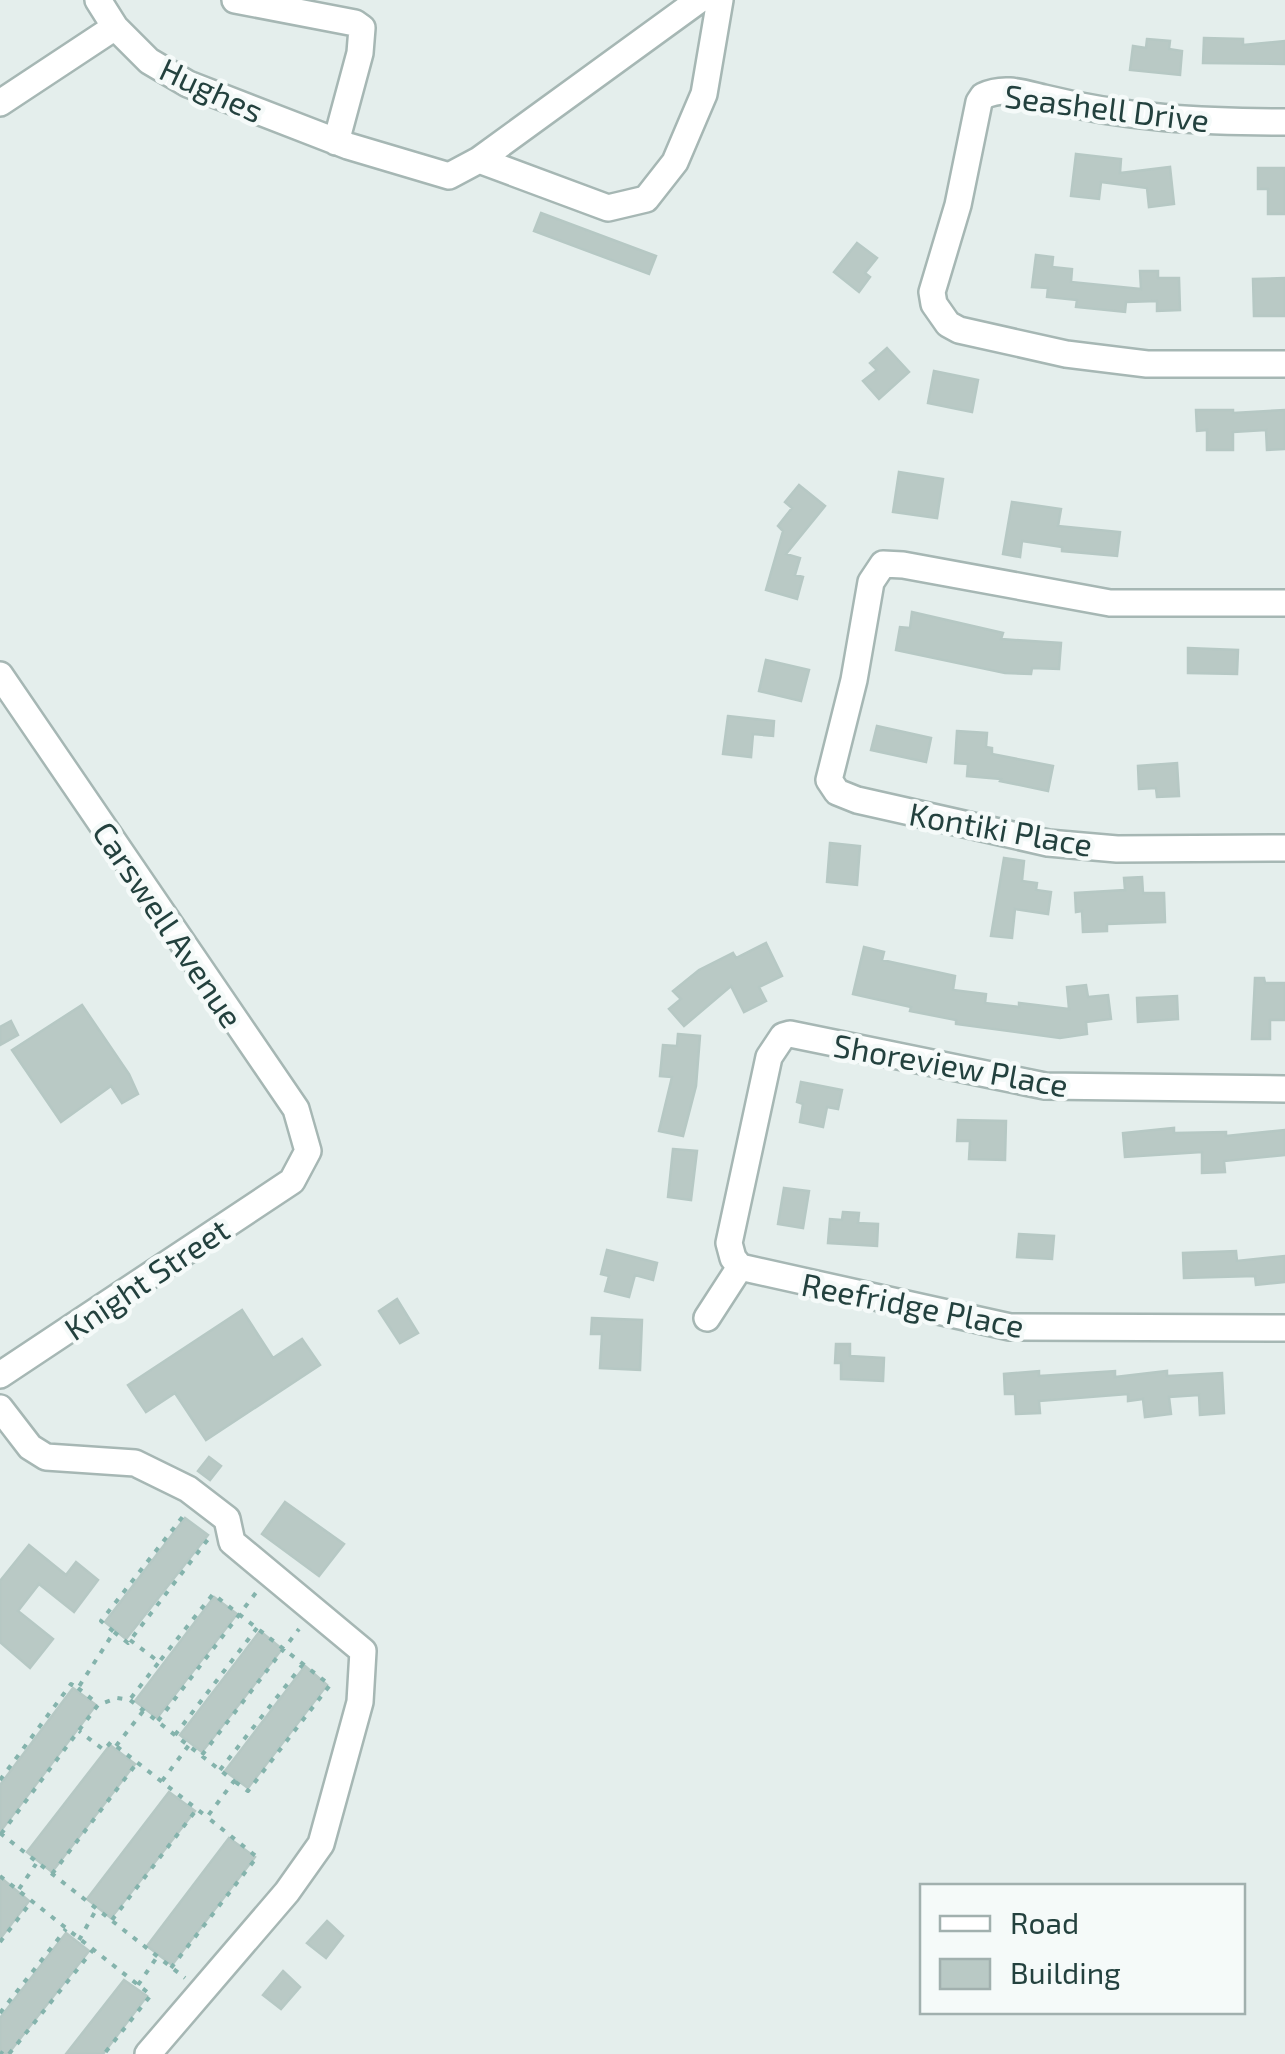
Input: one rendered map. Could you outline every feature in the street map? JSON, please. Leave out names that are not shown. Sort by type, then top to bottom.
[{"type":"street","name":"Hughes","points":[[98,0],[114,27],[149,61],[188,84],[342,144],[449,176],[479,160]]},
{"type":"street","points":[[236,0],[355,23],[362,28],[342,144]]},
{"type":"street","points":[[479,160],[699,0]]},
{"type":"street","points":[[479,160],[608,208],[646,199],[675,162],[704,94],[720,0]]},
{"type":"street","points":[[0,103],[114,27]]},
{"type":"street","name":"Seashell Drive","points":[[1285,122],[1184,122],[1108,112],[1009,90],[994,91],[979,102],[958,205],[932,292],[940,315],[959,330],[1066,354],[1147,364],[1285,364]]},
{"type":"street","name":"Kontiki Place","points":[[1285,604],[1110,602],[903,564],[882,564],[871,582],[854,680],[829,780],[838,792],[857,800],[1048,843],[1117,848],[1285,848]]},
{"type":"street","name":"Carswell Avenue","points":[[0,675],[296,1108],[308,1151],[292,1181]]},
{"type":"street","name":"Shoreview Place","points":[[740,1267],[728,1243],[769,1057],[783,1036],[790,1034],[1045,1086],[1285,1089]]},
{"type":"street","name":"Knight Street","points":[[0,1375],[292,1181]]},
{"type":"street","points":[[708,1318],[740,1267]]},
{"type":"street","name":"Reefridge Place","points":[[740,1267],[1010,1327],[1285,1328]]},
{"type":"street","points":[[0,1408],[30,1447],[46,1457],[136,1462],[188,1489],[227,1518],[232,1542],[363,1651],[360,1702],[321,1844],[287,1892],[148,2054]]},
{"type":"path","points":[[210,1506],[197,1525],[183,1514],[101,1622],[128,1643],[210,1536]]},
{"type":"path","points":[[158,1721],[272,1572]]},
{"type":"path","points":[[130,1700],[213,1594],[330,1684],[248,1790],[130,1700],[117,1698],[98,1704],[1,1834],[202,1991]]},
{"type":"path","points":[[202,1756],[314,1609]]},
{"type":"path","points":[[175,1734],[258,1628]]},
{"type":"path","points":[[78,1688],[114,1632]]},
{"type":"path","points":[[130,1640],[158,1662]]},
{"type":"path","points":[[220,1770],[304,1664]]},
{"type":"path","points":[[0,1780],[71,1684],[98,1704]]},
{"type":"path","points":[[116,1746],[144,1710]]},
{"type":"path","points":[[79,1731],[104,1750],[111,1742],[257,1856],[171,1968]]},
{"type":"path","points":[[162,1782],[189,1745]]},
{"type":"path","points":[[51,1876],[137,1762]]},
{"type":"path","points":[[207,1817],[234,1780]]},
{"type":"path","points":[[111,1921],[197,1809]]},
{"type":"path","points":[[19,1890],[36,1864]]},
{"type":"path","points":[[0,1876],[151,1995],[104,2054]]},
{"type":"path","points":[[0,1942],[32,1901]]},
{"type":"path","points":[[80,1940],[96,1910]]},
{"type":"path","points":[[0,2014],[66,1929]]},
{"type":"path","points":[[4,2053],[92,1950]]},
{"type":"path","points":[[138,1985],[157,1957]]},
{"type":"building","points":[[1204,38],[1243,39],[1243,45],[1285,41],[1285,64],[1203,63]]},
{"type":"building","points":[[1147,39],[1170,41],[1169,49],[1182,51],[1180,75],[1130,70],[1133,46],[1146,48]]},
{"type":"building","points":[[1076,154],[1121,159],[1120,173],[1170,167],[1174,204],[1149,207],[1147,188],[1101,182],[1099,199],[1071,196]]},
{"type":"building","points":[[1258,168],[1285,168],[1285,214],[1268,214],[1268,189],[1258,189]]},
{"type":"building","points":[[541,213],[656,256],[649,274],[534,231]]},
{"type":"building","points":[[857,243],[877,258],[865,273],[870,277],[859,292],[834,272]]},
{"type":"building","points":[[1036,255],[1053,257],[1052,267],[1072,269],[1071,282],[1141,289],[1140,271],[1158,271],[1158,278],[1179,278],[1180,310],[1157,311],[1157,301],[1126,302],[1125,312],[1076,307],[1077,300],[1047,297],[1048,288],[1032,287]]},
{"type":"building","points":[[1285,278],[1285,316],[1254,316],[1253,279]]},
{"type":"building","points":[[887,348],[909,372],[879,399],[863,381],[877,370],[870,363]]},
{"type":"building","points":[[934,371],[978,380],[972,412],[928,403]]},
{"type":"building","points":[[1196,410],[1285,410],[1285,449],[1267,450],[1266,430],[1233,432],[1233,450],[1207,450],[1207,430],[1197,431]]},
{"type":"building","points":[[899,472],[943,479],[937,518],[893,512]]},
{"type":"building","points":[[799,485],[825,506],[786,554],[800,558],[795,575],[803,577],[797,599],[766,590],[783,531],[778,526],[792,508],[785,502]]},
{"type":"building","points":[[1012,502],[1061,509],[1058,526],[1120,532],[1117,556],[1062,551],[1062,547],[1022,541],[1020,557],[1003,554]]},
{"type":"building","points":[[912,612],[1003,633],[1001,639],[1061,643],[1059,669],[1005,673],[896,650],[900,627],[910,628]]},
{"type":"building","points":[[1188,648],[1238,650],[1237,674],[1188,673]]},
{"type":"building","points":[[766,660],[809,670],[801,701],[759,691]]},
{"type":"building","points":[[728,716],[774,721],[773,736],[753,734],[751,757],[723,754]]},
{"type":"building","points":[[877,726],[931,738],[926,762],[871,750]]},
{"type":"building","points":[[957,731],[987,733],[986,747],[992,748],[992,754],[1053,766],[1048,791],[1001,779],[967,776],[968,764],[955,763]]},
{"type":"building","points":[[1177,763],[1179,796],[1157,797],[1156,788],[1139,789],[1138,766]]},
{"type":"building","points":[[830,843],[860,846],[857,885],[827,882]]},
{"type":"building","points":[[1004,858],[1024,861],[1022,881],[1037,883],[1036,890],[1051,892],[1048,914],[1015,909],[1012,938],[991,936]]},
{"type":"building","points":[[1142,877],[1143,893],[1164,893],[1165,922],[1107,924],[1107,931],[1083,932],[1082,911],[1076,912],[1075,893],[1125,890],[1124,878]]},
{"type":"building","points":[[766,943],[782,976],[759,987],[766,1001],[744,1012],[731,986],[684,1026],[669,1009],[681,999],[673,991],[699,970],[733,953],[736,958]]},
{"type":"building","points":[[864,947],[884,952],[882,960],[955,976],[953,990],[986,994],[985,1003],[1069,1009],[1067,987],[1086,985],[1088,997],[1108,995],[1111,1019],[1086,1022],[1087,1034],[1060,1038],[956,1024],[956,1020],[910,1011],[911,1007],[853,994]]},
{"type":"building","points":[[1255,978],[1264,978],[1265,983],[1285,983],[1285,1020],[1270,1020],[1270,1039],[1252,1039]]},
{"type":"building","points":[[1177,996],[1178,1019],[1138,1022],[1137,998]]},
{"type":"building","points":[[82,1005],[129,1074],[138,1094],[122,1103],[111,1086],[61,1122],[12,1050]]},
{"type":"building","points":[[11,1021],[18,1035],[0,1045],[0,1027]]},
{"type":"building","points":[[678,1034],[700,1036],[696,1086],[683,1136],[659,1131],[672,1077],[660,1076],[663,1045],[677,1046]]},
{"type":"building","points":[[801,1082],[842,1090],[838,1109],[827,1107],[823,1127],[800,1122],[803,1104],[797,1102]]},
{"type":"building","points":[[958,1120],[1006,1121],[1005,1160],[969,1159],[970,1141],[957,1141]]},
{"type":"building","points":[[1174,1128],[1174,1133],[1226,1132],[1226,1136],[1285,1130],[1285,1155],[1224,1161],[1225,1172],[1202,1173],[1202,1152],[1125,1157],[1123,1133]]},
{"type":"building","points":[[673,1149],[697,1151],[691,1200],[668,1197]]},
{"type":"building","points":[[784,1188],[809,1191],[803,1228],[778,1224]]},
{"type":"building","points":[[843,1212],[859,1213],[858,1223],[878,1224],[877,1246],[828,1243],[830,1219],[842,1220]]},
{"type":"building","points":[[1019,1234],[1054,1236],[1052,1259],[1017,1257]]},
{"type":"building","points":[[607,1250],[657,1263],[653,1280],[635,1275],[629,1297],[605,1291],[609,1276],[601,1274]]},
{"type":"building","points":[[1236,1251],[1237,1261],[1285,1256],[1285,1282],[1256,1285],[1255,1276],[1184,1278],[1183,1253]]},
{"type":"building","points":[[397,1299],[418,1333],[400,1343],[379,1311]]},
{"type":"building","points":[[242,1310],[273,1358],[302,1339],[320,1365],[206,1440],[175,1393],[146,1412],[128,1385]]},
{"type":"building","points":[[592,1318],[642,1320],[640,1370],[600,1368],[602,1334],[591,1334]]},
{"type":"building","points":[[836,1344],[850,1344],[850,1356],[884,1358],[883,1381],[841,1379],[841,1363],[835,1363]]},
{"type":"building","points":[[1039,1371],[1039,1376],[1115,1371],[1115,1377],[1167,1371],[1167,1376],[1222,1373],[1224,1413],[1200,1415],[1199,1395],[1169,1397],[1171,1414],[1145,1417],[1143,1399],[1128,1401],[1128,1394],[1039,1401],[1040,1413],[1016,1414],[1015,1394],[1005,1394],[1004,1374]]},
{"type":"building","points":[[209,1457],[221,1466],[210,1480],[198,1471]]},
{"type":"building","points":[[285,1502],[344,1544],[319,1576],[262,1534]]},
{"type":"building","points":[[185,1518],[208,1535],[126,1639],[105,1622]]},
{"type":"building","points":[[29,1545],[66,1575],[76,1562],[98,1580],[74,1612],[39,1584],[18,1611],[53,1639],[30,1668],[0,1642],[0,1581]]},
{"type":"building","points":[[214,1597],[237,1614],[157,1718],[135,1701]]},
{"type":"building","points":[[260,1631],[282,1649],[202,1752],[180,1735]]},
{"type":"building","points":[[305,1666],[327,1685],[248,1788],[225,1771]]},
{"type":"building","points":[[73,1688],[96,1705],[0,1832],[0,1785]]},
{"type":"building","points":[[110,1745],[135,1764],[52,1872],[27,1852]]},
{"type":"building","points":[[169,1792],[195,1811],[111,1918],[87,1899]]},
{"type":"building","points":[[229,1838],[255,1857],[172,1965],[147,1946]]},
{"type":"building","points":[[0,1877],[29,1901],[0,1939]]},
{"type":"building","points":[[327,1921],[343,1936],[326,1958],[307,1943]]},
{"type":"building","points":[[66,1933],[89,1951],[8,2054],[0,2054],[0,2018]]},
{"type":"building","points":[[283,1971],[300,1987],[281,2009],[263,1995]]},
{"type":"building","points":[[124,1980],[147,1996],[103,2054],[66,2054]]}]
